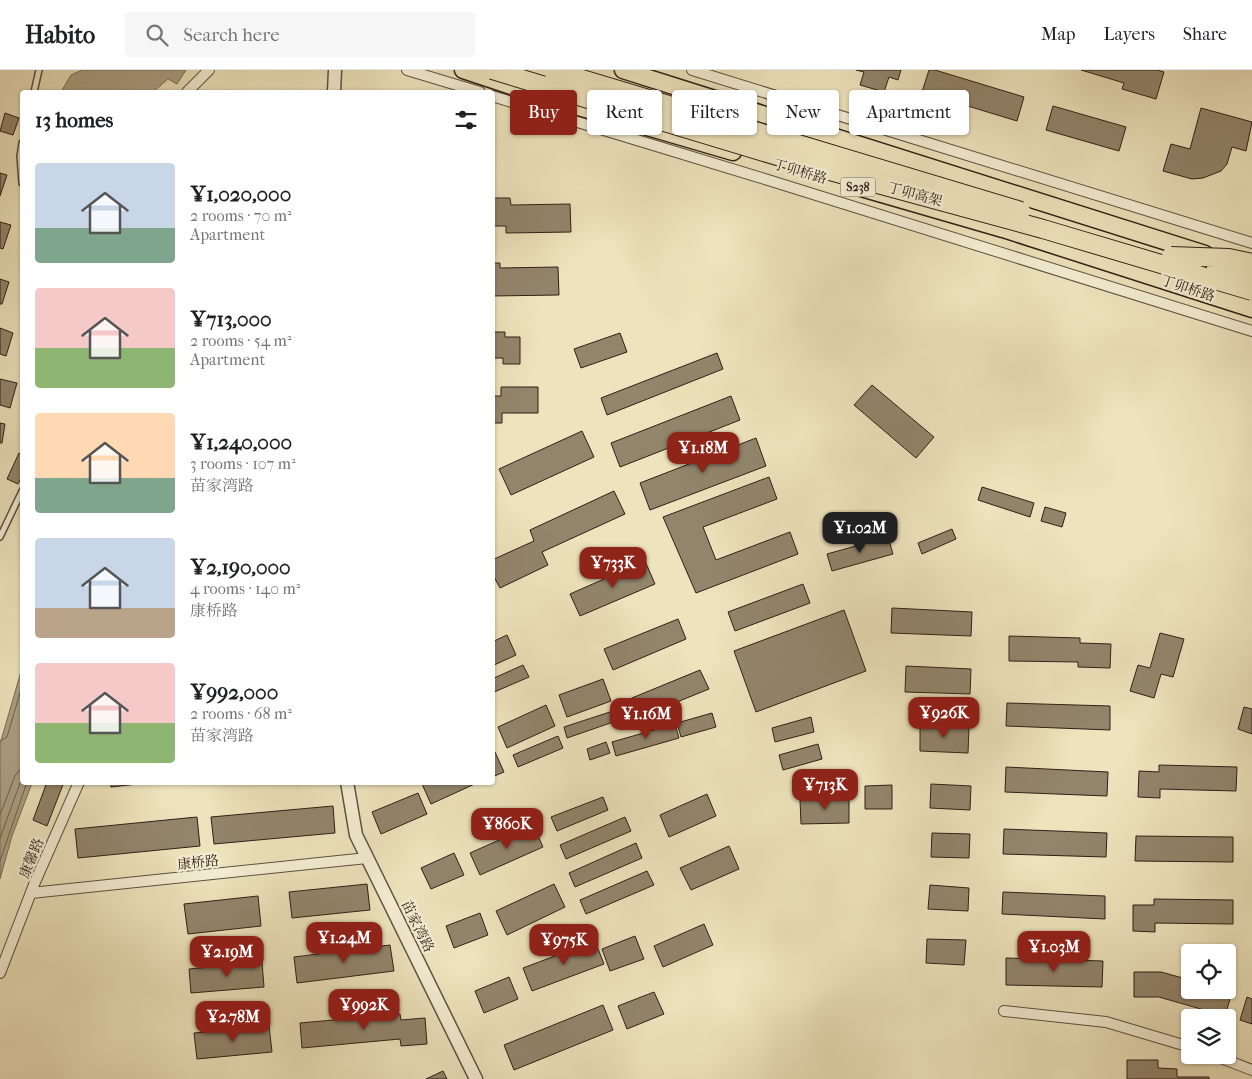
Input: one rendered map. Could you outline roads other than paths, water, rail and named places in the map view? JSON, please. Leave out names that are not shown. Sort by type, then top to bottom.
[{"type":"highway","name":"丁卯高架","points":[[492,70],[788,159],[1043,229],[1252,290]]},
{"type":"highway","name":"丁卯高架","points":[[552,70],[1171,256],[1252,268]]},
{"type":"main road","name":"丁卯桥路","points":[[463,70],[541,96],[1003,229],[1246,307]]},
{"type":"main road","points":[[623,70],[1252,268]]},
{"type":"street","points":[[189,90],[209,70]]},
{"type":"street","points":[[334,90],[335,70]]},
{"type":"street","points":[[407,70],[473,90]]},
{"type":"street","points":[[692,70],[1252,243]]},
{"type":"street","points":[[495,97],[778,182],[1252,331]]},
{"type":"street","points":[[1246,307],[1252,268]]},
{"type":"street","name":"康馨路","points":[[0,973],[31,893],[78,785]]},
{"type":"street","name":"苗家湾路","points":[[348,785],[356,835],[476,1079]]},
{"type":"street","name":"康桥路","points":[[31,893],[367,858]]},
{"type":"street","points":[[1004,1011],[1106,1022],[1181,1044]]},
{"type":"street","points":[[1236,1064],[1252,1070]]},
{"type":"lane","points":[[34,90],[39,70]]},
{"type":"lane","points":[[0,536],[20,495]]},
{"type":"water","points":[[82,70],[186,70],[177,84],[168,79],[155,90],[62,90],[71,75]]},
{"type":"water","points":[[20,675],[20,785],[31,785],[12,836],[0,879],[0,744]]}]
